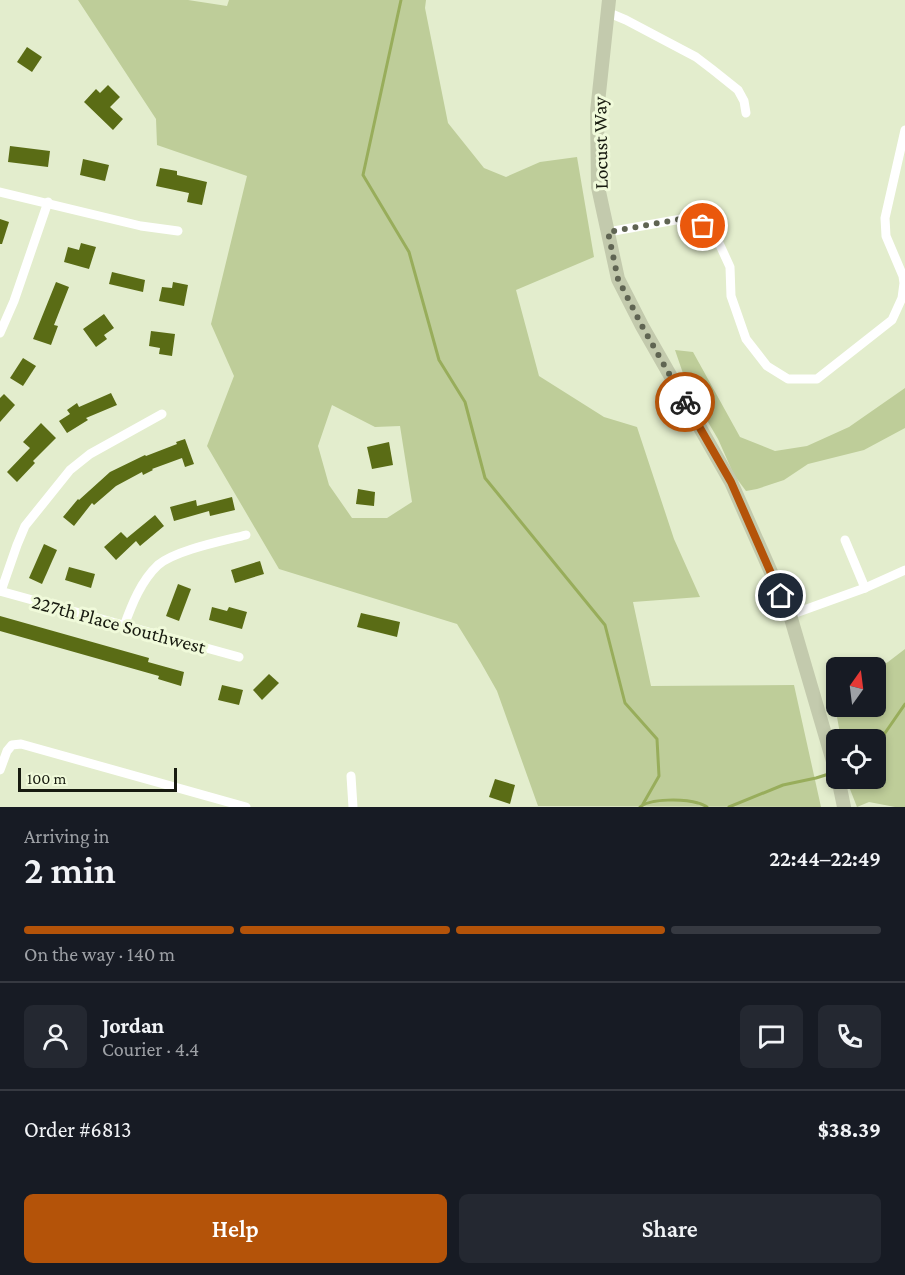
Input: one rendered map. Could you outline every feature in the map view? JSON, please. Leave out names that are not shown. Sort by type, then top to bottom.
[{"type":"main road","name":"Locust Way","points":[[608,6],[597,112],[598,187],[618,279],[642,326],[731,482],[789,615],[826,735]]},
{"type":"main road","name":"Locust Way","points":[[841,789],[844,807]]},
{"type":"street","points":[[608,6],[626,20],[696,57],[713,70],[738,90],[744,101],[746,113]]},
{"type":"street","points":[[608,232],[687,218],[703,226],[719,243],[730,267],[731,296],[746,339],[767,366],[789,378],[817,379],[892,320],[902,298],[904,283],[886,236],[885,218],[905,130]]},
{"type":"street","points":[[0,192],[141,225],[178,231]]},
{"type":"street","points":[[0,333],[14,302],[48,202]]},
{"type":"street","points":[[1,591],[16,544],[26,526],[70,470],[90,454],[162,414]]},
{"type":"street","points":[[124,626],[144,582],[159,564],[183,552],[246,535]]},
{"type":"street","points":[[845,540],[865,588]]},
{"type":"street","points":[[789,615],[865,588],[905,570]]},
{"type":"street","name":"227th Place Southwest","points":[[1,591],[239,657]]},
{"type":"street","points":[[0,770],[7,751],[12,745],[21,744],[246,807]]},
{"type":"street","points":[[351,776],[353,807]]},
{"type":"green space","points":[[78,0],[188,0],[227,6],[229,0],[426,0],[425,8],[448,123],[484,168],[506,177],[540,162],[577,157],[594,257],[516,290],[539,376],[604,417],[637,427],[674,539],[700,597],[633,602],[651,686],[794,685],[821,807],[538,806],[497,691],[457,624],[279,569],[207,446],[234,376],[211,324],[247,176],[157,145],[156,119]],"holes":[[[332,405],[375,427],[400,426],[412,502],[387,518],[352,518],[329,485],[318,446]]]},
{"type":"green space","points":[[675,350],[693,352],[740,437],[775,451],[807,446],[849,427],[905,388],[905,428],[864,450],[808,464],[784,480],[746,491],[734,475],[718,439],[688,388]]},
{"type":"green space","points":[[905,649],[905,807],[869,802],[857,807],[850,789],[886,789],[886,729],[839,729],[837,717],[886,717],[886,663]]},
{"type":"building","points":[[27,47],[42,57],[32,72],[17,62]]},
{"type":"building","points":[[108,85],[120,97],[110,107],[123,119],[113,130],[84,102],[96,89],[100,93]]},
{"type":"building","points":[[10,146],[50,151],[48,167],[8,162]]},
{"type":"building","points":[[83,159],[109,165],[105,181],[80,175]]},
{"type":"building","points":[[160,168],[177,171],[177,175],[207,182],[202,205],[187,202],[189,193],[156,186]]},
{"type":"building","points":[[0,219],[9,222],[2,244],[0,244]]},
{"type":"building","points":[[81,243],[96,247],[89,269],[64,262],[68,247],[79,250]]},
{"type":"building","points":[[112,272],[145,280],[143,292],[109,284]]},
{"type":"building","points":[[56,282],[69,287],[54,325],[58,326],[51,345],[33,339]]},
{"type":"building","points":[[173,282],[188,285],[184,306],[159,301],[162,287],[172,288]]},
{"type":"building","points":[[104,314],[114,328],[104,335],[107,339],[96,347],[83,329]]},
{"type":"building","points":[[151,331],[175,334],[172,356],[159,354],[160,348],[149,346]]},
{"type":"building","points":[[23,358],[36,366],[23,386],[10,378]]},
{"type":"building","points":[[111,393],[117,405],[86,418],[88,420],[67,433],[59,421],[70,414],[67,410],[77,403],[79,407]]},
{"type":"building","points":[[4,394],[15,405],[0,422],[0,398]]},
{"type":"building","points":[[41,423],[56,438],[33,461],[35,463],[17,482],[7,472],[30,448],[23,442]]},
{"type":"building","points":[[185,439],[194,464],[185,467],[182,458],[152,469],[143,475],[142,472],[116,486],[94,505],[92,503],[74,526],[63,517],[78,499],[110,472]]},
{"type":"building","points":[[389,442],[393,465],[372,469],[367,447]]},
{"type":"building","points":[[358,489],[375,492],[374,506],[356,504]]},
{"type":"building","points":[[232,497],[235,510],[210,516],[209,511],[174,521],[170,507],[196,500],[197,506]]},
{"type":"building","points":[[155,515],[164,526],[140,546],[136,541],[116,560],[104,547],[121,532],[127,538]]},
{"type":"building","points":[[44,544],[57,550],[42,584],[29,578]]},
{"type":"building","points":[[260,561],[264,574],[235,583],[231,570]]},
{"type":"building","points":[[69,567],[95,574],[91,588],[65,580]]},
{"type":"building","points":[[178,584],[191,589],[179,621],[166,616]]},
{"type":"building","points":[[212,607],[227,611],[229,607],[247,612],[242,629],[209,620]]},
{"type":"building","points":[[361,613],[400,622],[397,637],[357,627]]},
{"type":"building","points":[[0,616],[149,658],[148,662],[184,672],[181,686],[158,679],[159,676],[0,631]]},
{"type":"building","points":[[269,674],[279,683],[262,700],[253,690]]},
{"type":"building","points":[[222,685],[243,690],[239,705],[218,700]]},
{"type":"building","points":[[495,779],[515,785],[510,804],[489,797]]},
{"type":"waterway","points":[[401,0],[363,175],[409,252],[439,360],[465,402],[485,478],[605,625],[625,703],[657,739],[659,776],[643,804]]},
{"type":"waterway","points":[[886,732],[905,704]]},
{"type":"waterway","points":[[729,807],[783,785],[826,775]]},
{"type":"waterway","points":[[640,807],[651,802],[668,800],[700,803],[707,807]]},
{"type":"way so far","points":[[685,402],[618,279],[608,232],[687,218],[703,226]]},
{"type":"route","points":[[685,402],[731,482],[781,596]]}]
